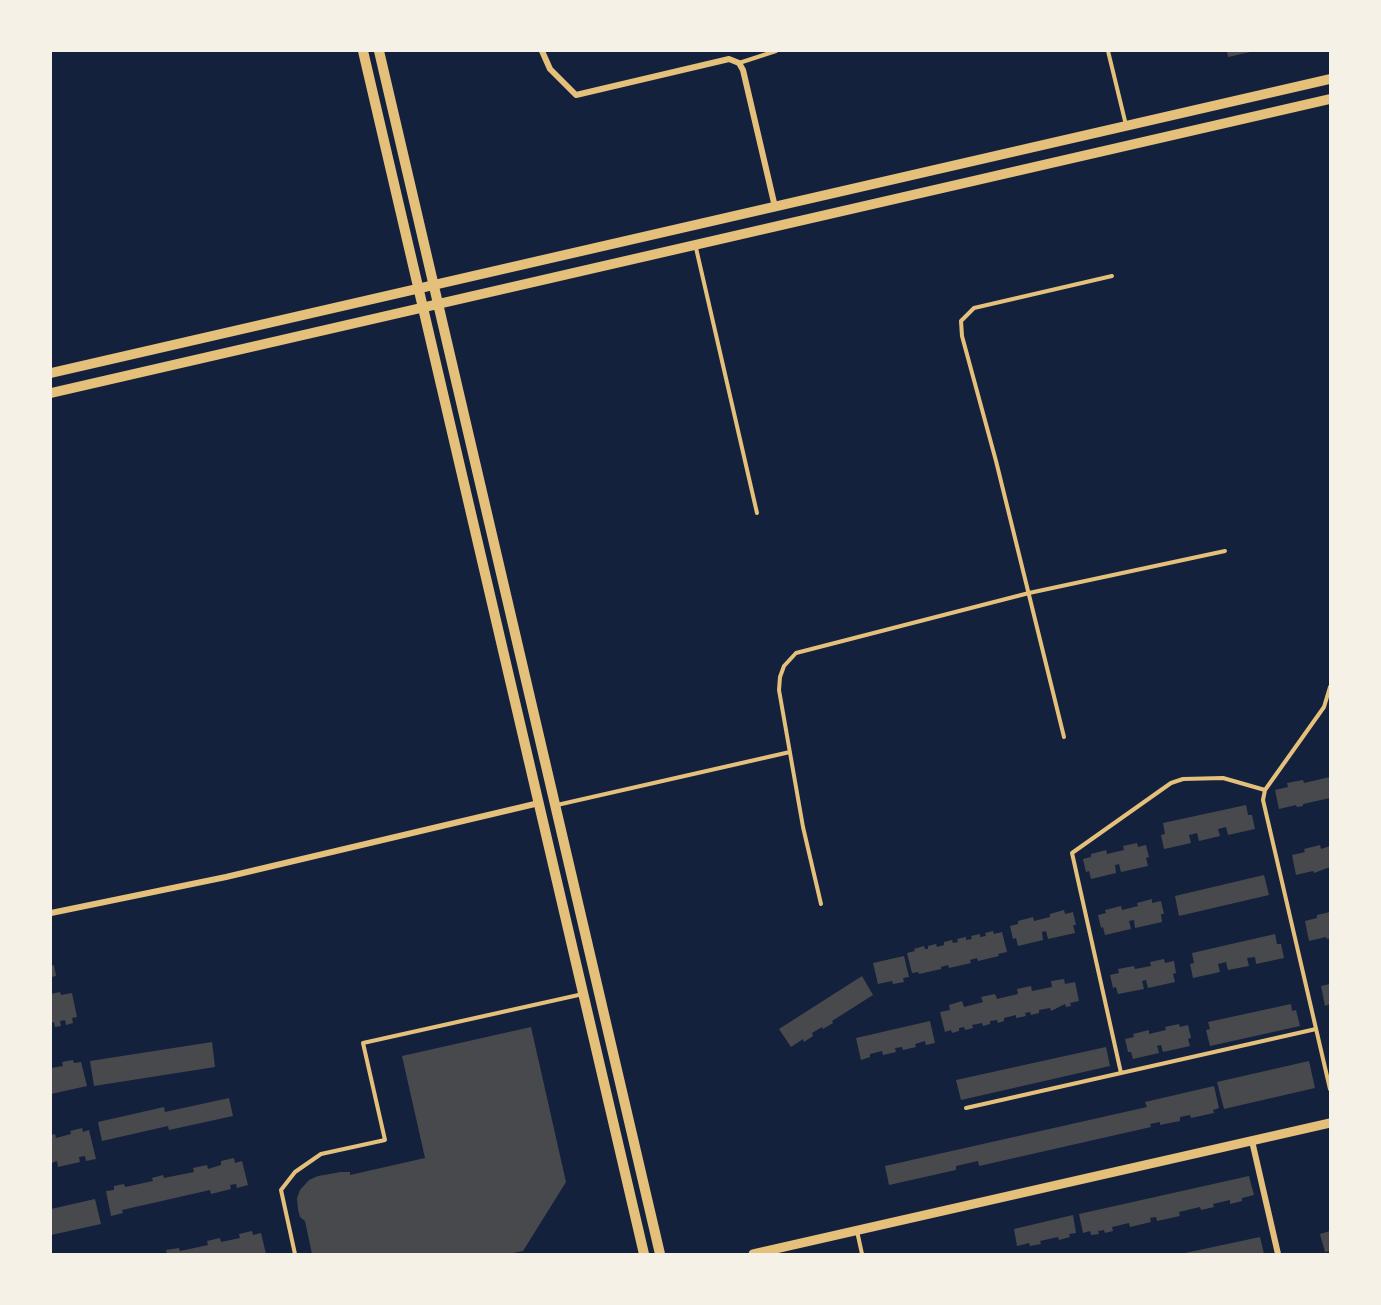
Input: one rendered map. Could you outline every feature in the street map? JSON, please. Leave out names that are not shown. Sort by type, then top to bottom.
[{"type":"main road","points":[[363,51],[644,1254]]},
{"type":"main road","points":[[379,51],[660,1254]]},
{"type":"main road","points":[[51,373],[1330,79]]},
{"type":"main road","points":[[51,393],[1330,99]]},
{"type":"street","points":[[542,51],[550,69],[576,95],[729,59],[739,63],[743,70],[775,207]]},
{"type":"street","points":[[51,913],[226,877],[539,803]]},
{"type":"street","points":[[753,1254],[1330,1123]]},
{"type":"street","points":[[1252,1141],[1278,1254]]},
{"type":"lane","points":[[739,63],[776,51]]},
{"type":"lane","points":[[1108,51],[1126,126]]},
{"type":"lane","points":[[696,245],[757,513]]},
{"type":"lane","points":[[1064,737],[996,461],[962,336],[961,321],[974,308],[1112,276]]},
{"type":"lane","points":[[821,904],[803,826],[779,690],[784,666],[796,653],[1029,593],[1225,551]]},
{"type":"lane","points":[[1330,687],[1324,707],[1265,790],[1263,800],[1330,1089]]},
{"type":"lane","points":[[556,805],[790,752]]},
{"type":"lane","points":[[1121,1073],[1072,853],[1171,783],[1183,779],[1223,778],[1265,790]]},
{"type":"lane","points":[[295,1254],[281,1190],[295,1172],[321,1154],[385,1140],[363,1043],[584,994]]},
{"type":"lane","points":[[966,1107],[1316,1029]]},
{"type":"lane","points":[[857,1230],[862,1254]]},
{"type":"building","points":[[1227,51],[1250,51],[1250,52],[1228,57]]},
{"type":"building","points":[[1330,777],[1330,798],[1303,804],[1303,806],[1297,807],[1296,805],[1279,809],[1275,790],[1288,787],[1287,783],[1303,780],[1304,783]]},
{"type":"building","points":[[1246,805],[1248,815],[1252,815],[1255,829],[1228,835],[1226,827],[1218,829],[1220,836],[1199,841],[1197,833],[1189,835],[1191,843],[1164,849],[1161,835],[1165,834],[1163,823]]},
{"type":"building","points":[[1137,843],[1138,847],[1146,845],[1149,857],[1146,858],[1148,866],[1121,872],[1119,864],[1115,865],[1116,873],[1091,879],[1089,871],[1086,872],[1083,859],[1091,857],[1091,854],[1106,850],[1107,854],[1124,850],[1123,846]]},
{"type":"building","points":[[1320,845],[1321,849],[1330,846],[1330,867],[1314,873],[1313,871],[1296,875],[1292,855]]},
{"type":"building","points":[[1264,875],[1269,895],[1179,916],[1175,896]]},
{"type":"building","points":[[1152,899],[1152,903],[1161,901],[1164,914],[1161,914],[1162,922],[1135,928],[1134,920],[1129,921],[1131,929],[1105,935],[1098,915],[1106,913],[1105,910],[1121,906],[1122,910]]},
{"type":"building","points":[[1064,910],[1065,914],[1073,912],[1075,933],[1048,939],[1046,931],[1042,932],[1043,940],[1018,946],[1016,938],[1013,939],[1010,926],[1018,924],[1018,921],[1033,917],[1034,921]]},
{"type":"building","points":[[1330,912],[1330,938],[1309,941],[1305,921]]},
{"type":"building","points":[[993,931],[994,934],[1002,932],[1007,952],[978,961],[977,958],[970,960],[971,963],[949,968],[948,965],[919,974],[918,972],[912,973],[907,953],[915,951],[914,949],[924,946],[928,949],[928,946],[936,944],[937,947],[944,945],[944,942],[952,940],[953,943],[958,942],[957,939],[966,937],[966,940],[972,939],[971,936],[980,934],[980,937],[986,936],[985,933]]},
{"type":"building","points":[[1275,934],[1277,944],[1281,944],[1284,958],[1256,964],[1255,957],[1247,958],[1249,966],[1228,970],[1226,962],[1218,964],[1220,972],[1193,978],[1190,964],[1194,963],[1192,953]]},
{"type":"building","points":[[904,956],[909,977],[903,978],[904,982],[893,984],[892,981],[878,984],[873,963]]},
{"type":"building","points":[[1164,959],[1165,963],[1174,961],[1175,982],[1148,988],[1146,980],[1142,981],[1144,989],[1118,994],[1116,987],[1113,988],[1110,975],[1119,973],[1118,969],[1151,966],[1150,962]]},
{"type":"building","points":[[54,965],[56,976],[51,977],[51,966]]},
{"type":"building","points":[[862,976],[873,995],[832,1021],[833,1023],[812,1033],[813,1036],[804,1042],[803,1039],[791,1047],[779,1029]]},
{"type":"building","points":[[1064,979],[1065,984],[1075,982],[1079,1001],[1070,1003],[1071,1006],[1066,1007],[1065,1004],[1051,1011],[1050,1008],[1039,1010],[1039,1013],[1031,1015],[1030,1012],[1025,1013],[1026,1016],[1016,1018],[1016,1015],[1004,1018],[1004,1021],[998,1023],[997,1020],[990,1021],[990,1024],[983,1026],[982,1023],[972,1025],[973,1028],[965,1030],[964,1027],[952,1033],[951,1030],[945,1032],[940,1012],[950,1010],[949,1005],[962,1001],[964,1007],[983,1002],[981,997],[995,994],[997,999],[1018,994],[1017,989],[1031,986],[1032,991],[1052,987],[1051,981]]},
{"type":"building","points":[[1330,984],[1330,1004],[1325,1006],[1321,986]]},
{"type":"building","points":[[60,992],[61,995],[72,993],[77,1017],[72,1018],[73,1023],[66,1025],[65,1020],[60,1021],[61,1026],[55,1027],[54,1022],[51,1023],[51,994]]},
{"type":"building","points":[[1291,1004],[1292,1011],[1296,1010],[1300,1026],[1210,1046],[1206,1030],[1210,1029],[1208,1022]]},
{"type":"building","points":[[930,1021],[935,1043],[926,1045],[925,1041],[915,1044],[916,1047],[903,1050],[902,1047],[895,1048],[896,1052],[883,1055],[882,1051],[870,1054],[870,1057],[861,1060],[856,1038]]},
{"type":"building","points":[[1179,1024],[1180,1027],[1188,1025],[1190,1046],[1163,1052],[1161,1045],[1157,1046],[1159,1053],[1133,1059],[1131,1052],[1128,1052],[1125,1039],[1134,1037],[1133,1034],[1149,1030],[1149,1034]]},
{"type":"building","points":[[531,1027],[566,1182],[523,1251],[508,1254],[312,1254],[305,1221],[300,1217],[297,1198],[300,1190],[309,1180],[341,1172],[350,1172],[350,1175],[425,1158],[402,1056]]},
{"type":"building","points":[[212,1042],[215,1067],[94,1086],[90,1061]]},
{"type":"building","points":[[1106,1047],[1110,1066],[961,1100],[956,1080]]},
{"type":"building","points":[[73,1060],[74,1063],[81,1062],[87,1086],[51,1094],[51,1068],[63,1066],[62,1062]]},
{"type":"building","points":[[1309,1061],[1315,1088],[1224,1109],[1217,1082]]},
{"type":"building","points":[[1214,1086],[1219,1108],[1213,1110],[1214,1113],[1191,1118],[1190,1115],[1180,1117],[1180,1121],[1160,1125],[1160,1122],[1150,1124],[1151,1127],[979,1166],[978,1161],[956,1166],[956,1170],[889,1185],[885,1166],[1147,1107],[1145,1102]]},
{"type":"building","points":[[229,1098],[233,1116],[169,1130],[168,1126],[102,1141],[98,1122],[164,1107],[165,1112]]},
{"type":"building","points":[[82,1128],[83,1132],[89,1130],[96,1159],[86,1161],[85,1156],[79,1157],[80,1162],[58,1167],[57,1161],[51,1163],[51,1135],[55,1134],[56,1138]]},
{"type":"building","points":[[234,1158],[235,1163],[242,1161],[248,1185],[237,1188],[236,1184],[230,1185],[231,1189],[211,1194],[210,1190],[122,1210],[123,1213],[111,1216],[106,1191],[114,1190],[114,1186],[124,1184],[125,1187],[153,1181],[152,1178],[163,1175],[164,1178],[194,1172],[193,1168],[207,1165],[208,1169],[221,1165],[221,1161]]},
{"type":"building","points":[[1249,1176],[1254,1195],[1242,1198],[1242,1201],[1230,1204],[1230,1200],[1201,1210],[1200,1207],[1179,1212],[1180,1216],[1157,1221],[1156,1217],[1150,1218],[1151,1222],[1130,1227],[1129,1223],[1112,1227],[1113,1231],[1105,1233],[1104,1230],[1098,1231],[1099,1234],[1091,1235],[1090,1231],[1083,1233],[1079,1214]]},
{"type":"building","points":[[95,1199],[101,1224],[51,1235],[51,1209]]},
{"type":"building","points":[[1073,1215],[1076,1233],[1069,1234],[1070,1237],[1040,1241],[1041,1244],[1030,1246],[1029,1243],[1017,1246],[1014,1229]]},
{"type":"building","points":[[252,1231],[253,1235],[261,1233],[266,1254],[167,1254],[166,1250],[179,1248],[180,1251],[208,1245],[207,1241],[220,1238],[221,1242],[240,1238],[239,1234]]},
{"type":"building","points":[[1330,1231],[1330,1251],[1325,1252],[1320,1234]]},
{"type":"building","points":[[1260,1237],[1264,1254],[1185,1254],[1185,1253]]}]
